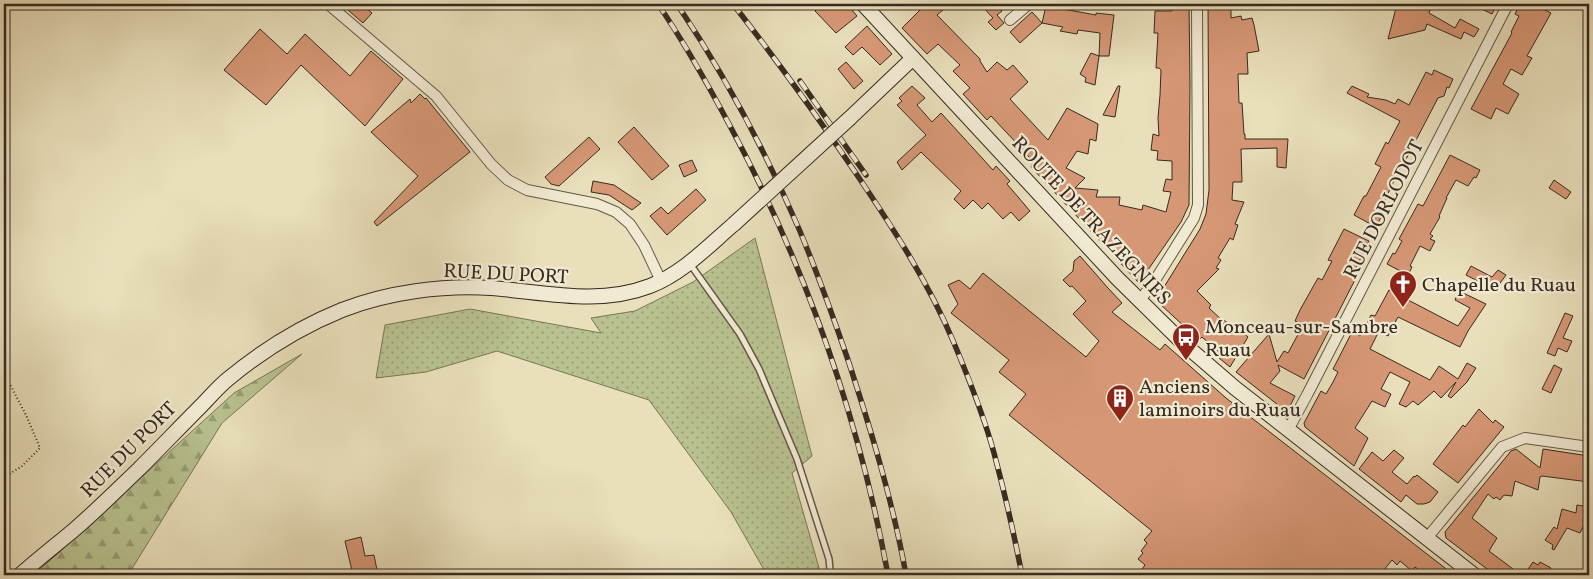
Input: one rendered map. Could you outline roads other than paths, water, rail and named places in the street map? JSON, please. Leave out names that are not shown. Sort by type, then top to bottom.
[{"type":"main road","name":"ROUTE DE TRAZEGNIES","points":[[863,4],[1139,301],[1214,370],[1474,575]]},
{"type":"main road","name":"RUE DU PORT","points":[[20,575],[77,528],[226,380],[262,352],[306,326],[344,309],[386,297],[422,290],[460,287],[491,288],[597,297],[633,291],[662,281],[689,263],[734,224],[914,58]]},
{"type":"street","points":[[328,4],[436,96],[491,164],[508,180],[528,190],[597,204],[616,212],[630,224],[644,245],[662,281]]},
{"type":"street","points":[[1010,20],[1029,4]]},
{"type":"street","points":[[1139,301],[1152,285],[1194,218],[1198,205],[1197,4]]},
{"type":"street","name":"RUE DORLODOT","points":[[1288,430],[1308,395],[1508,4]]},
{"type":"street","points":[[1427,538],[1502,447],[1526,438],[1589,447]]},
{"type":"lane","points":[[689,263],[740,334],[758,369],[797,459],[829,559],[830,570],[828,575]]},
{"type":"railway","points":[[658,4],[695,63],[729,124],[782,232],[805,287],[845,400],[862,458],[888,575]]},
{"type":"railway","points":[[677,4],[743,114],[773,171],[806,245],[837,327],[865,413],[888,493],[906,575]]},
{"type":"railway","points":[[733,4],[853,169],[895,232],[933,298],[954,343],[986,425],[1013,529],[1022,575]]},
{"type":"railway","points":[[800,81],[866,175]]},
{"type":"place","name":"Chapelle du Ruau","points":[[1403,308]]},
{"type":"place","name":"Monceau-sur-Sambre Ruau","points":[[1186,361]]},
{"type":"place","name":"Anciens laminoirs du Ruau","points":[[1120,422]]}]
